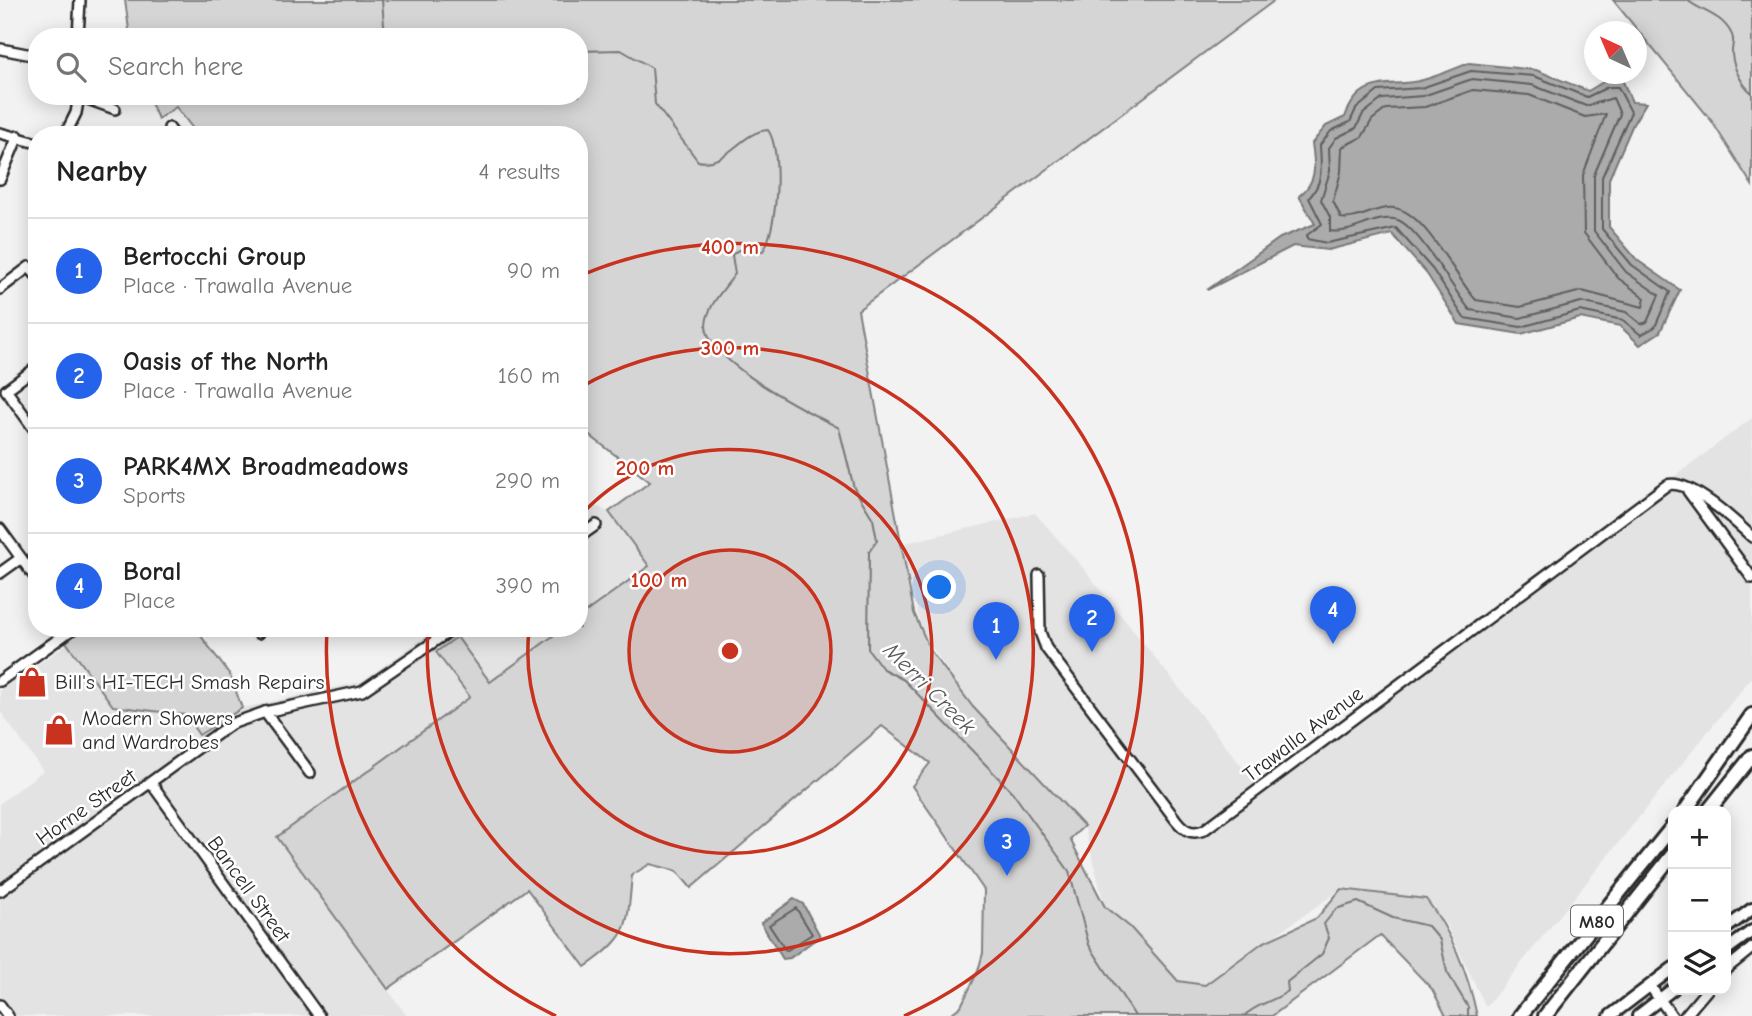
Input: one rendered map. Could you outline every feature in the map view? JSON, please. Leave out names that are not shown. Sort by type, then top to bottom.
[{"type":"highway","points":[[1688,806],[1752,715]]},
{"type":"highway","points":[[1689,806],[1752,728]]},
{"type":"highway","points":[[1713,806],[1752,756]]},
{"type":"highway","points":[[1714,806],[1752,765]]},
{"type":"highway","name":"M80","points":[[1520,1016],[1668,832]]},
{"type":"highway","name":"M80","points":[[1545,1016],[1668,860]]},
{"type":"main road","points":[[1731,924],[1752,909]]},
{"type":"main road","points":[[1731,946],[1752,930]]},
{"type":"main road","points":[[1610,1016],[1668,972]]},
{"type":"main road","points":[[1638,1016],[1668,993]]},
{"type":"street","points":[[78,28],[80,0]]},
{"type":"street","points":[[1,50],[28,54]]},
{"type":"street","points":[[70,126],[77,105]]},
{"type":"street","points":[[104,105],[115,109]]},
{"type":"street","points":[[0,132],[28,140]]},
{"type":"street","points":[[0,179],[18,136]]},
{"type":"street","points":[[0,289],[28,268]]},
{"type":"street","points":[[28,374],[6,390],[28,421]]},
{"type":"street","name":"Trawalla Avenue","points":[[1039,575],[1040,632],[1046,648],[1176,821],[1186,830],[1196,833],[1204,830],[1660,490],[1671,483],[1685,486]]},
{"type":"street","points":[[1685,486],[1715,506],[1752,537]]},
{"type":"street","points":[[1685,486],[1748,564],[1752,578]]},
{"type":"street","points":[[588,531],[596,525]]},
{"type":"street","points":[[0,529],[28,568]]},
{"type":"street","points":[[0,573],[21,558]]},
{"type":"street","points":[[0,681],[62,637]]},
{"type":"street","name":"Horne Street","points":[[0,891],[231,724],[265,712],[370,688],[441,637]]},
{"type":"street","points":[[265,712],[310,773]]},
{"type":"street","name":"Bancell Street","points":[[151,783],[319,1016]]},
{"type":"street","points":[[1731,965],[1752,948]]},
{"type":"street","points":[[1650,986],[1672,1016]]},
{"type":"street","points":[[1685,1016],[1703,995]]},
{"type":"street","points":[[0,1005],[8,1016]]},
{"type":"shaded area","points":[[125,0],[1275,0],[858,310],[914,613],[930,650],[973,707],[1084,826],[1070,839],[1105,907],[1130,927],[1178,981],[1205,985],[1262,943],[1317,918],[1341,889],[1426,899],[1436,912],[1458,954],[1477,1016],[1446,1016],[1432,989],[1380,935],[1272,1016],[948,1016],[961,1006],[978,971],[983,953],[984,890],[912,786],[930,763],[882,726],[691,888],[677,871],[650,864],[632,875],[627,919],[619,938],[585,967],[527,889],[388,989],[277,837],[470,697],[436,652],[457,637],[490,682],[552,637],[588,637],[588,610],[649,566],[609,512],[650,482],[588,434],[588,126],[191,126],[176,107],[158,119],[152,105],[588,105],[588,28],[129,28]]},
{"type":"shaded area","points":[[1613,0],[1752,0],[1752,185],[1711,120],[1647,42],[1647,21],[1630,21]]},
{"type":"shaded area","points":[[1752,418],[1752,677],[1486,1007],[1447,926],[1426,899],[1341,889],[1205,985],[1178,981],[1105,907],[1084,826],[973,707],[923,635],[901,544],[1035,513],[1084,569],[1260,789]]},
{"type":"shaded area","points":[[599,507],[611,514],[649,566],[588,610],[588,508]]},
{"type":"shaded area","points":[[72,637],[202,637],[230,675],[242,708],[199,735],[185,715],[113,706],[66,642]]},
{"type":"shaded area","points":[[425,637],[457,637],[437,652],[470,696],[277,837],[407,1016],[0,1016],[0,803],[43,771],[0,711],[0,690],[68,644],[114,708],[187,714],[200,734],[224,717],[243,708],[360,682]]},
{"type":"shaded area","points":[[457,637],[552,637],[490,682]]},
{"type":"water","points":[[1469,63],[1536,70],[1588,91],[1600,84],[1624,84],[1632,102],[1646,103],[1633,124],[1609,179],[1609,227],[1637,260],[1680,290],[1660,332],[1640,345],[1620,326],[1580,318],[1521,334],[1459,324],[1427,274],[1392,234],[1328,250],[1293,246],[1207,290],[1280,238],[1315,224],[1299,196],[1309,184],[1314,172],[1312,143],[1326,126],[1345,117],[1359,94],[1378,85],[1423,80]]},
{"type":"water","points":[[794,899],[803,904],[820,936],[790,958],[783,959],[761,923]]},
{"type":"waterway","name":"Merri Creek","points":[[382,0],[386,28]]},
{"type":"waterway","points":[[1687,0],[1717,17],[1727,27],[1733,39],[1732,54],[1736,70],[1752,93]]},
{"type":"waterway","name":"Merri Creek","points":[[588,51],[621,50],[652,68],[655,104],[698,161],[717,159],[750,136],[768,130],[773,140],[777,172],[772,227],[763,251],[738,250],[732,255],[735,274],[717,298],[707,318],[710,339],[722,354],[761,384],[839,428],[854,488],[873,519],[877,540],[869,552],[868,649],[883,669],[904,680],[1013,793],[1069,871],[1089,945],[1135,1016]]},
{"type":"waterway","name":"Merri Creek","points":[[1244,1016],[1288,991],[1287,982],[1322,954],[1329,938],[1324,924],[1336,909],[1358,902],[1393,918],[1428,926],[1440,940],[1447,972],[1468,1007],[1468,1016]]},
{"type":"place","name":"Boral","points":[[1333,644]]},
{"type":"place","name":"Oasis of the North","points":[[1092,652]]},
{"type":"place","name":"Bertocchi Group","points":[[996,660]]},
{"type":"place","name":"Bill's HI-TECH Smash Repairs","points":[[32,682]]},
{"type":"place","name":"Modern Showers and Wardrobes","points":[[59,730]]},
{"type":"place","name":"PARK4MX Broadmeadows","points":[[1007,876]]}]
